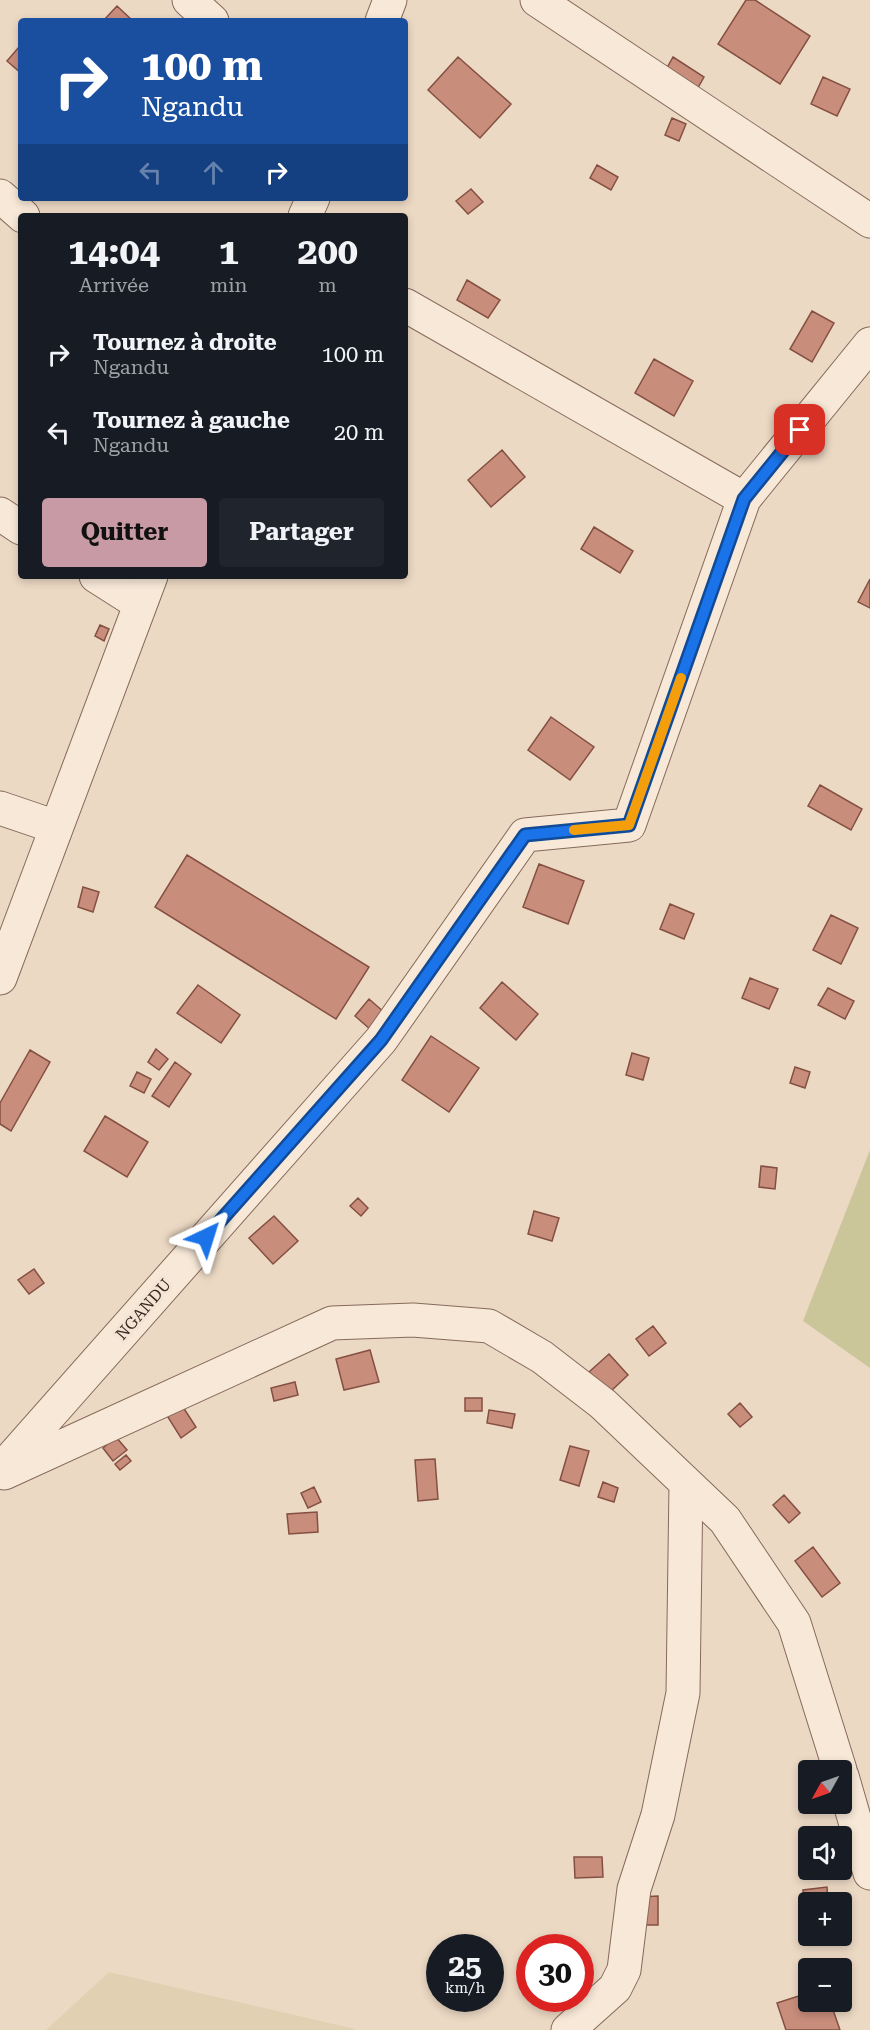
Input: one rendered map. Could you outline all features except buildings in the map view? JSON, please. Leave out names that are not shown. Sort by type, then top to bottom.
[{"type":"street","points":[[189,0],[209,18]]},
{"type":"street","points":[[383,18],[390,0]]},
{"type":"street","points":[[537,0],[870,221]]},
{"type":"street","points":[[0,196],[20,213]]},
{"type":"street","points":[[408,307],[744,499]]},
{"type":"street","name":"NGANDU","points":[[0,1473],[381,1040],[525,835],[629,825],[744,499],[870,344]]},
{"type":"street","points":[[0,514],[18,526]]},
{"type":"street","points":[[0,978],[145,590],[106,579]]},
{"type":"street","points":[[0,808],[56,827]]},
{"type":"street","points":[[0,1473],[332,1323],[413,1320],[489,1326],[542,1357],[603,1404],[725,1520],[794,1623],[837,1760]]},
{"type":"street","points":[[568,2030],[615,1988],[624,1971],[634,1889],[658,1815],[683,1693],[686,1484]]},
{"type":"street","points":[[852,1811],[870,1873]]},
{"type":"shaded area","points":[[870,1150],[870,1368],[803,1321]]},
{"type":"shaded area","points":[[109,1972],[355,2029],[355,2030],[46,2030]]},
{"type":"slow traffic","points":[[574,830],[629,825],[681,678]]},
{"type":"route","points":[[206,1237],[381,1040],[525,835],[629,825],[744,499],[800,430]]}]
